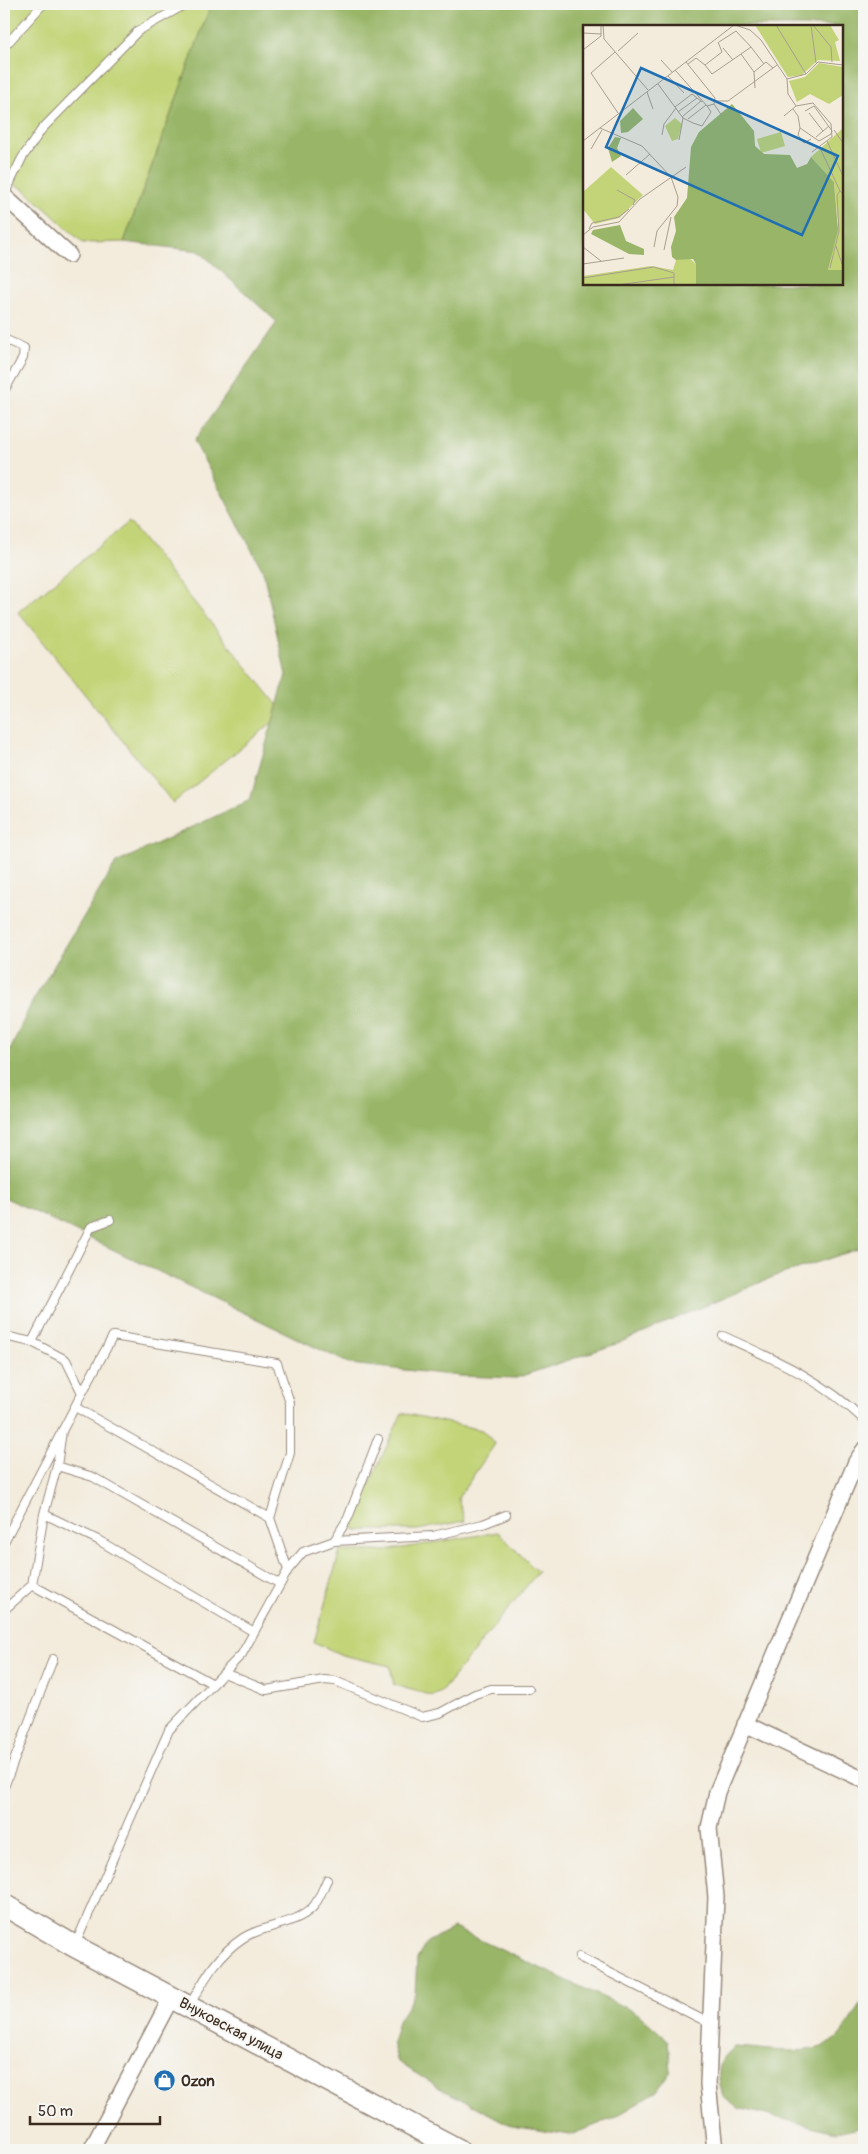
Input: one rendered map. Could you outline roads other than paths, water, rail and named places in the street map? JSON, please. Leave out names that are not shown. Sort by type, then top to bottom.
[{"type":"main road","name":"Внуковская улица","points":[[4,1905],[74,1946],[459,2150]]},
{"type":"street","points":[[4,195],[70,255]]},
{"type":"street","points":[[714,2150],[708,2084],[709,2023],[716,1897],[709,1828],[717,1792],[856,1462],[864,1450]]},
{"type":"street","points":[[745,1724],[864,1780]]},
{"type":"street","points":[[91,2150],[180,2002]]},
{"type":"lane","points":[[4,47],[43,4]]},
{"type":"lane","points":[[4,195],[22,158],[42,129],[138,31],[186,4]]},
{"type":"lane","points":[[4,339],[24,348],[24,358],[4,392]]},
{"type":"lane","points":[[32,1342],[91,1227],[110,1220]]},
{"type":"lane","points":[[4,1336],[32,1342],[66,1360],[82,1393]]},
{"type":"lane","points":[[4,1542],[113,1336],[277,1363],[290,1403],[290,1452],[270,1518],[288,1570]]},
{"type":"lane","points":[[722,1336],[794,1368],[845,1401],[864,1420]]},
{"type":"lane","points":[[75,1407],[270,1518]]},
{"type":"lane","points":[[4,1610],[32,1585],[44,1514],[58,1466],[62,1431]]},
{"type":"lane","points":[[334,1541],[348,1518],[378,1439]]},
{"type":"lane","points":[[58,1466],[93,1477],[280,1584]]},
{"type":"lane","points":[[44,1514],[98,1540],[254,1632]]},
{"type":"lane","points":[[74,1946],[169,1730],[242,1654],[288,1570],[303,1552],[334,1541],[434,1536],[483,1524],[506,1515]]},
{"type":"lane","points":[[32,1585],[213,1684]]},
{"type":"lane","points":[[4,1787],[53,1658]]},
{"type":"lane","points":[[224,1673],[266,1690],[324,1680],[335,1681],[422,1717],[440,1713],[475,1694],[491,1689],[529,1689]]},
{"type":"lane","points":[[180,2002],[231,1947],[245,1937],[300,1915],[313,1906],[327,1880]]},
{"type":"lane","points":[[579,1958],[709,2023]]},
{"type":"place","name":"Ozon","points":[[165,2081]]}]
